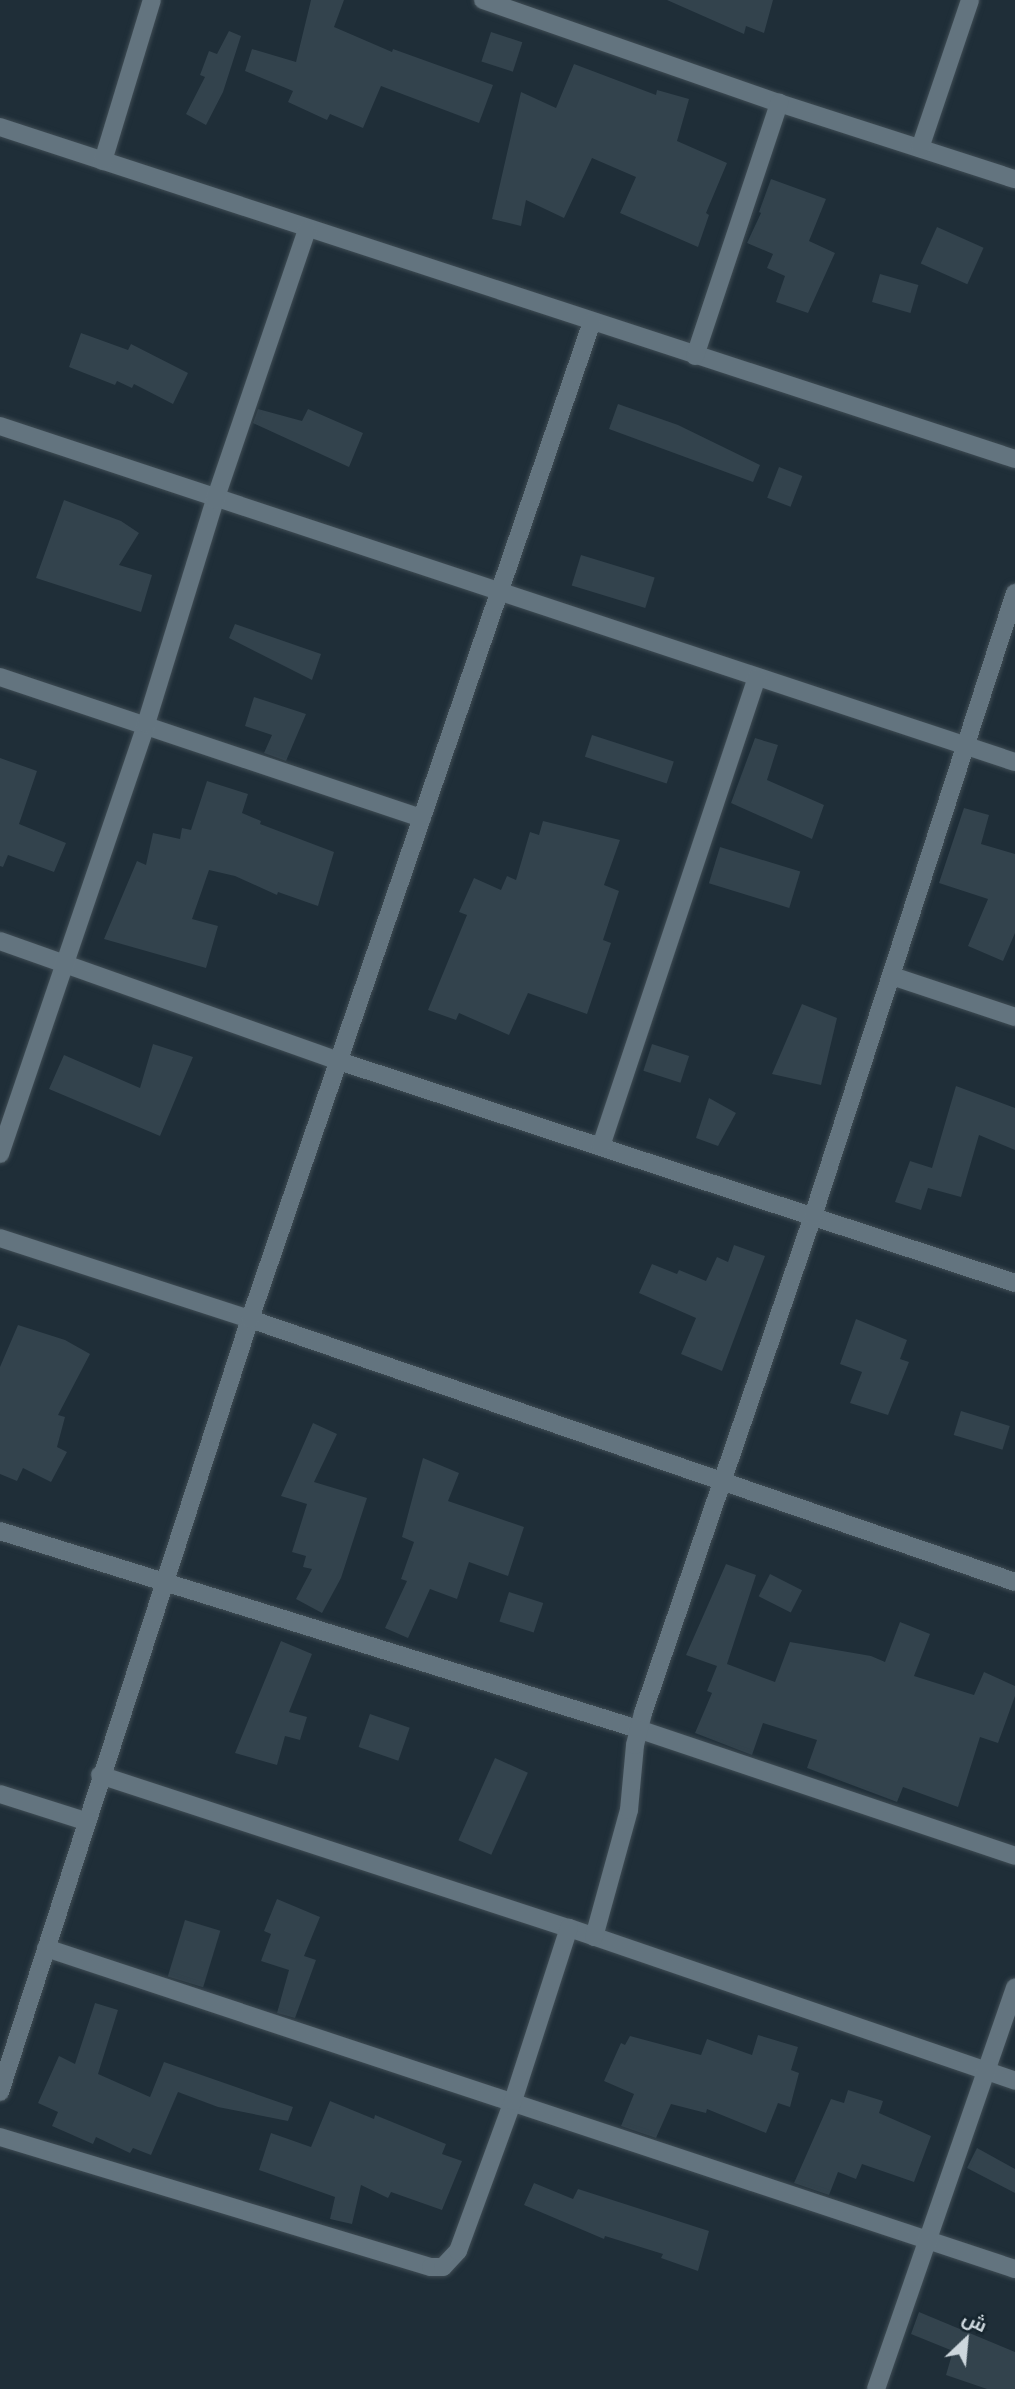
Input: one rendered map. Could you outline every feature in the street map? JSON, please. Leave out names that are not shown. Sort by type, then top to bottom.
[{"type":"street","points":[[103,161],[152,0]]},
{"type":"street","points":[[483,0],[779,103],[1015,179]]},
{"type":"street","points":[[920,148],[970,0]]},
{"type":"street","points":[[695,356],[779,103]]},
{"type":"street","points":[[0,127],[307,230],[1015,459]]},
{"type":"street","points":[[0,1154],[146,724],[215,499],[307,230]]},
{"type":"street","points":[[0,2092],[7,2047],[46,1948],[250,1319],[592,322]]},
{"type":"street","points":[[0,426],[499,594],[1015,762]]},
{"type":"street","points":[[594,1937],[629,1810],[639,1728],[720,1482],[813,1216],[1015,593]]},
{"type":"street","points":[[0,677],[422,817]]},
{"type":"street","points":[[601,1146],[757,678]]},
{"type":"street","points":[[0,941],[339,1061],[1015,1283]]},
{"type":"street","points":[[892,976],[1015,1017]]},
{"type":"street","points":[[0,1238],[250,1319],[1015,1582]]},
{"type":"street","points":[[0,1531],[639,1728],[1015,1856]]},
{"type":"street","points":[[100,1775],[569,1928],[1015,2081]]},
{"type":"street","points":[[0,1794],[85,1821]]},
{"type":"street","points":[[0,2137],[418,2263],[443,2267],[458,2252],[513,2101],[569,1928]]},
{"type":"street","points":[[46,1948],[1015,2269]]},
{"type":"street","points":[[876,2389],[1015,1987]]},
{"type":"building","points":[[311,0],[344,0],[334,27],[392,52],[393,49],[493,85],[479,123],[381,86],[363,128],[330,114],[327,120],[288,102],[293,91],[245,71],[252,49],[296,62]]},
{"type":"building","points":[[667,0],[773,0],[764,33],[746,26],[744,34]]},
{"type":"building","points":[[229,31],[241,36],[223,92],[206,125],[186,114],[205,77],[200,75],[209,51],[217,54]]},
{"type":"building","points":[[491,32],[522,42],[513,72],[481,61]]},
{"type":"building","points":[[574,64],[656,95],[657,90],[689,99],[677,141],[727,163],[706,213],[709,215],[698,247],[620,213],[636,177],[592,158],[564,218],[526,200],[521,226],[492,219],[521,92],[556,108]]},
{"type":"building","points":[[771,179],[826,199],[809,241],[835,253],[808,313],[776,302],[785,276],[767,268],[773,254],[747,243],[761,213],[759,212]]},
{"type":"building","points":[[937,227],[984,248],[967,284],[921,264]]},
{"type":"building","points":[[880,274],[918,285],[910,313],[872,302]]},
{"type":"building","points":[[81,333],[128,350],[131,344],[188,373],[173,404],[134,384],[132,388],[117,381],[115,385],[69,367]]},
{"type":"building","points":[[618,404],[678,425],[760,465],[753,482],[609,429]]},
{"type":"building","points":[[258,409],[302,421],[308,409],[363,433],[349,467],[253,423]]},
{"type":"building","points":[[779,467],[802,476],[791,507],[767,498]]},
{"type":"building","points":[[64,500],[121,521],[139,533],[119,565],[152,575],[141,612],[36,578]]},
{"type":"building","points":[[581,555],[655,578],[645,608],[572,586]]},
{"type":"building","points":[[235,624],[321,654],[312,680],[229,638]]},
{"type":"building","points":[[254,697],[306,714],[286,761],[264,753],[272,735],[245,726]]},
{"type":"building","points":[[592,735],[674,762],[667,783],[585,757]]},
{"type":"building","points":[[755,738],[778,745],[767,780],[824,805],[812,839],[731,803]]},
{"type":"building","points":[[0,758],[37,771],[19,824],[66,843],[54,872],[8,855],[3,867],[0,866]]},
{"type":"building","points":[[207,781],[248,794],[242,813],[261,821],[260,824],[334,852],[318,906],[278,892],[277,895],[235,876],[209,870],[192,919],[218,926],[206,968],[104,939],[137,861],[146,865],[153,833],[180,839],[182,828],[191,830]]},
{"type":"building","points":[[964,808],[989,815],[981,844],[1015,854],[1015,933],[1003,961],[968,946],[988,899],[939,883]]},
{"type":"building","points":[[543,821],[620,840],[604,885],[619,891],[603,940],[611,943],[587,1014],[528,993],[509,1035],[459,1013],[456,1020],[428,1010],[467,915],[459,912],[474,878],[501,890],[507,876],[516,880],[530,832],[539,835]]},
{"type":"building","points":[[720,847],[800,872],[789,908],[709,883]]},
{"type":"building","points":[[802,1004],[837,1018],[821,1085],[772,1074]]},
{"type":"building","points":[[153,1044],[193,1057],[160,1136],[49,1089],[64,1055],[140,1088]]},
{"type":"building","points":[[652,1044],[689,1056],[680,1083],[643,1071]]},
{"type":"building","points":[[956,1086],[1015,1108],[1015,1150],[979,1135],[961,1197],[928,1188],[921,1210],[895,1202],[910,1161],[932,1168]]},
{"type":"building","points":[[709,1098],[736,1113],[718,1146],[696,1138]]},
{"type":"building","points":[[734,1245],[765,1256],[722,1371],[681,1354],[696,1318],[639,1293],[652,1264],[677,1274],[679,1270],[706,1281],[717,1257],[728,1262]]},
{"type":"building","points":[[856,1319],[907,1340],[900,1359],[909,1362],[888,1415],[850,1403],[862,1372],[840,1364]]},
{"type":"building","points":[[18,1325],[65,1340],[90,1354],[58,1415],[65,1417],[57,1447],[67,1452],[51,1482],[23,1468],[17,1481],[0,1474],[0,1367]]},
{"type":"building","points":[[961,1411],[1010,1426],[1002,1450],[954,1435]]},
{"type":"building","points":[[313,1423],[337,1434],[314,1482],[367,1498],[341,1578],[322,1613],[296,1599],[312,1569],[303,1567],[306,1556],[292,1552],[307,1504],[281,1496]]},
{"type":"building","points":[[423,1458],[459,1473],[448,1501],[524,1527],[508,1576],[469,1562],[457,1599],[430,1589],[408,1638],[385,1628],[407,1581],[401,1579],[414,1542],[402,1537]]},
{"type":"building","points":[[726,1564],[756,1575],[727,1664],[775,1682],[790,1642],[871,1656],[885,1662],[900,1622],[930,1634],[914,1676],[974,1695],[984,1672],[1015,1686],[1015,1696],[998,1743],[980,1737],[958,1807],[903,1787],[897,1802],[807,1768],[817,1740],[763,1723],[752,1755],[695,1733],[712,1693],[707,1691],[717,1666],[686,1655]]},
{"type":"building","points":[[770,1574],[802,1590],[791,1613],[759,1596]]},
{"type":"building","points":[[509,1592],[543,1603],[534,1633],[499,1621]]},
{"type":"building","points":[[281,1641],[312,1654],[289,1712],[307,1717],[300,1740],[285,1736],[277,1765],[235,1753]]},
{"type":"building","points":[[370,1714],[410,1728],[398,1761],[359,1747]]},
{"type":"building","points":[[495,1758],[528,1773],[491,1855],[458,1840]]},
{"type":"building","points":[[277,1899],[320,1917],[304,1956],[316,1960],[295,2018],[277,2013],[289,1970],[261,1961],[271,1934],[264,1931]]},
{"type":"building","points":[[185,1920],[220,1931],[203,1987],[168,1976]]},
{"type":"building","points":[[95,2003],[118,2010],[98,2074],[150,2097],[164,2062],[293,2107],[288,2121],[218,2107],[178,2092],[151,2155],[133,2148],[130,2153],[96,2137],[93,2144],[52,2126],[58,2112],[38,2103],[59,2056],[75,2064]]},
{"type":"building","points":[[758,2035],[798,2047],[791,2070],[799,2073],[790,2107],[778,2103],[766,2133],[707,2109],[706,2113],[671,2104],[656,2138],[621,2126],[634,2094],[604,2081],[621,2043],[625,2045],[630,2036],[701,2055],[707,2039],[752,2055]]},
{"type":"building","points":[[848,2090],[883,2101],[879,2113],[931,2136],[914,2182],[862,2164],[856,2179],[838,2172],[829,2195],[794,2183],[831,2099],[844,2103]]},
{"type":"building","points":[[330,2101],[374,2119],[375,2115],[446,2144],[442,2154],[462,2161],[442,2210],[391,2192],[388,2198],[361,2185],[352,2224],[330,2219],[335,2197],[259,2170],[271,2133],[311,2147]]},
{"type":"building","points":[[977,2148],[1015,2169],[1015,2193],[967,2168]]},
{"type":"building","points":[[534,2183],[573,2199],[578,2189],[709,2231],[698,2271],[661,2258],[663,2254],[605,2236],[604,2239],[524,2205]]},
{"type":"building","points":[[919,2312],[1015,2352],[1015,2389],[987,2389],[946,2375],[953,2351],[911,2334]]}]
